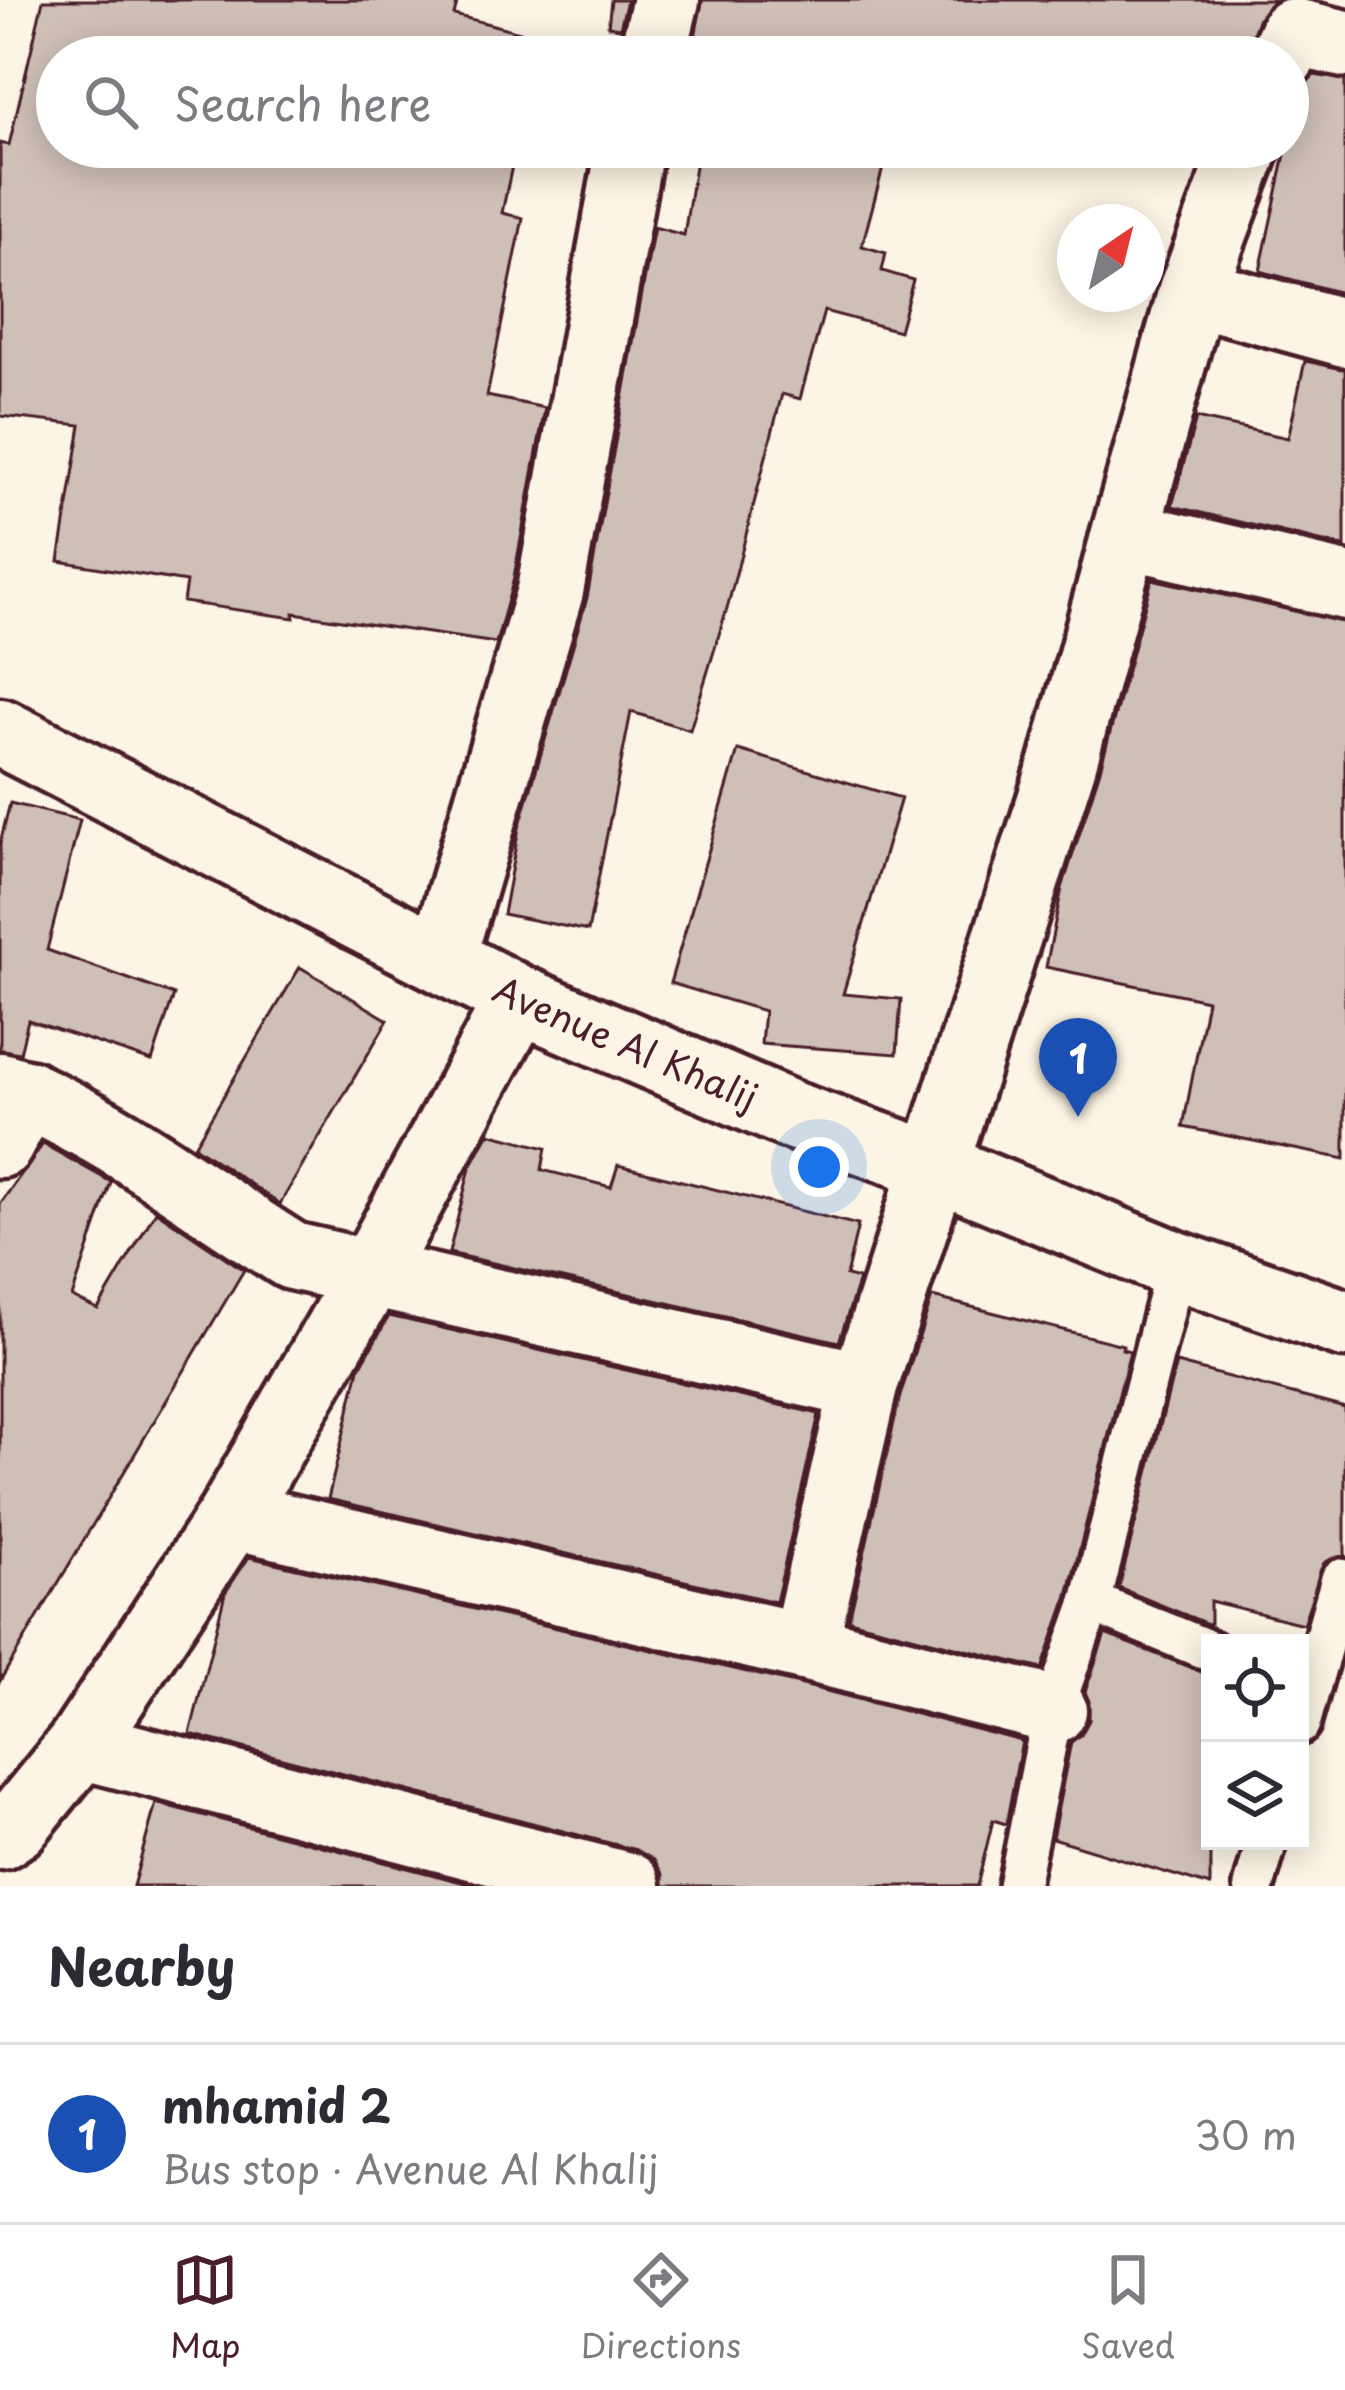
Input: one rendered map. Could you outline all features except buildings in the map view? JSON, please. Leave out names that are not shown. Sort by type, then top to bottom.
[{"type":"street","points":[[657,36],[666,0]]},
{"type":"street","points":[[442,958],[550,590],[626,168]]},
{"type":"street","points":[[804,1647],[864,1386],[1063,763],[1192,291],[1238,168]]},
{"type":"street","points":[[1192,291],[1345,333]]},
{"type":"street","points":[[1125,534],[1345,586]]},
{"type":"street","name":"Avenue Al Khalij","points":[[0,732],[519,999],[791,1114],[932,1165],[1176,1265],[1345,1324]]},
{"type":"street","points":[[0,1836],[15,1826],[81,1745],[232,1515],[519,999]]},
{"type":"street","points":[[9,1108],[147,1157],[232,1220],[292,1256],[864,1386]]},
{"type":"street","points":[[232,1515],[1053,1709]]},
{"type":"street","points":[[81,1745],[627,1886]]},
{"type":"lane","points":[[1028,1883],[1053,1709],[1091,1602],[1176,1265]]},
{"type":"lane","points":[[1309,1682],[1341,1579]]},
{"type":"lane","points":[[1091,1602],[1201,1647]]},
{"type":"lane","points":[[1254,1886],[1264,1850]]},
{"type":"place","name":"mhamid 2","points":[[1078,1117]]}]
